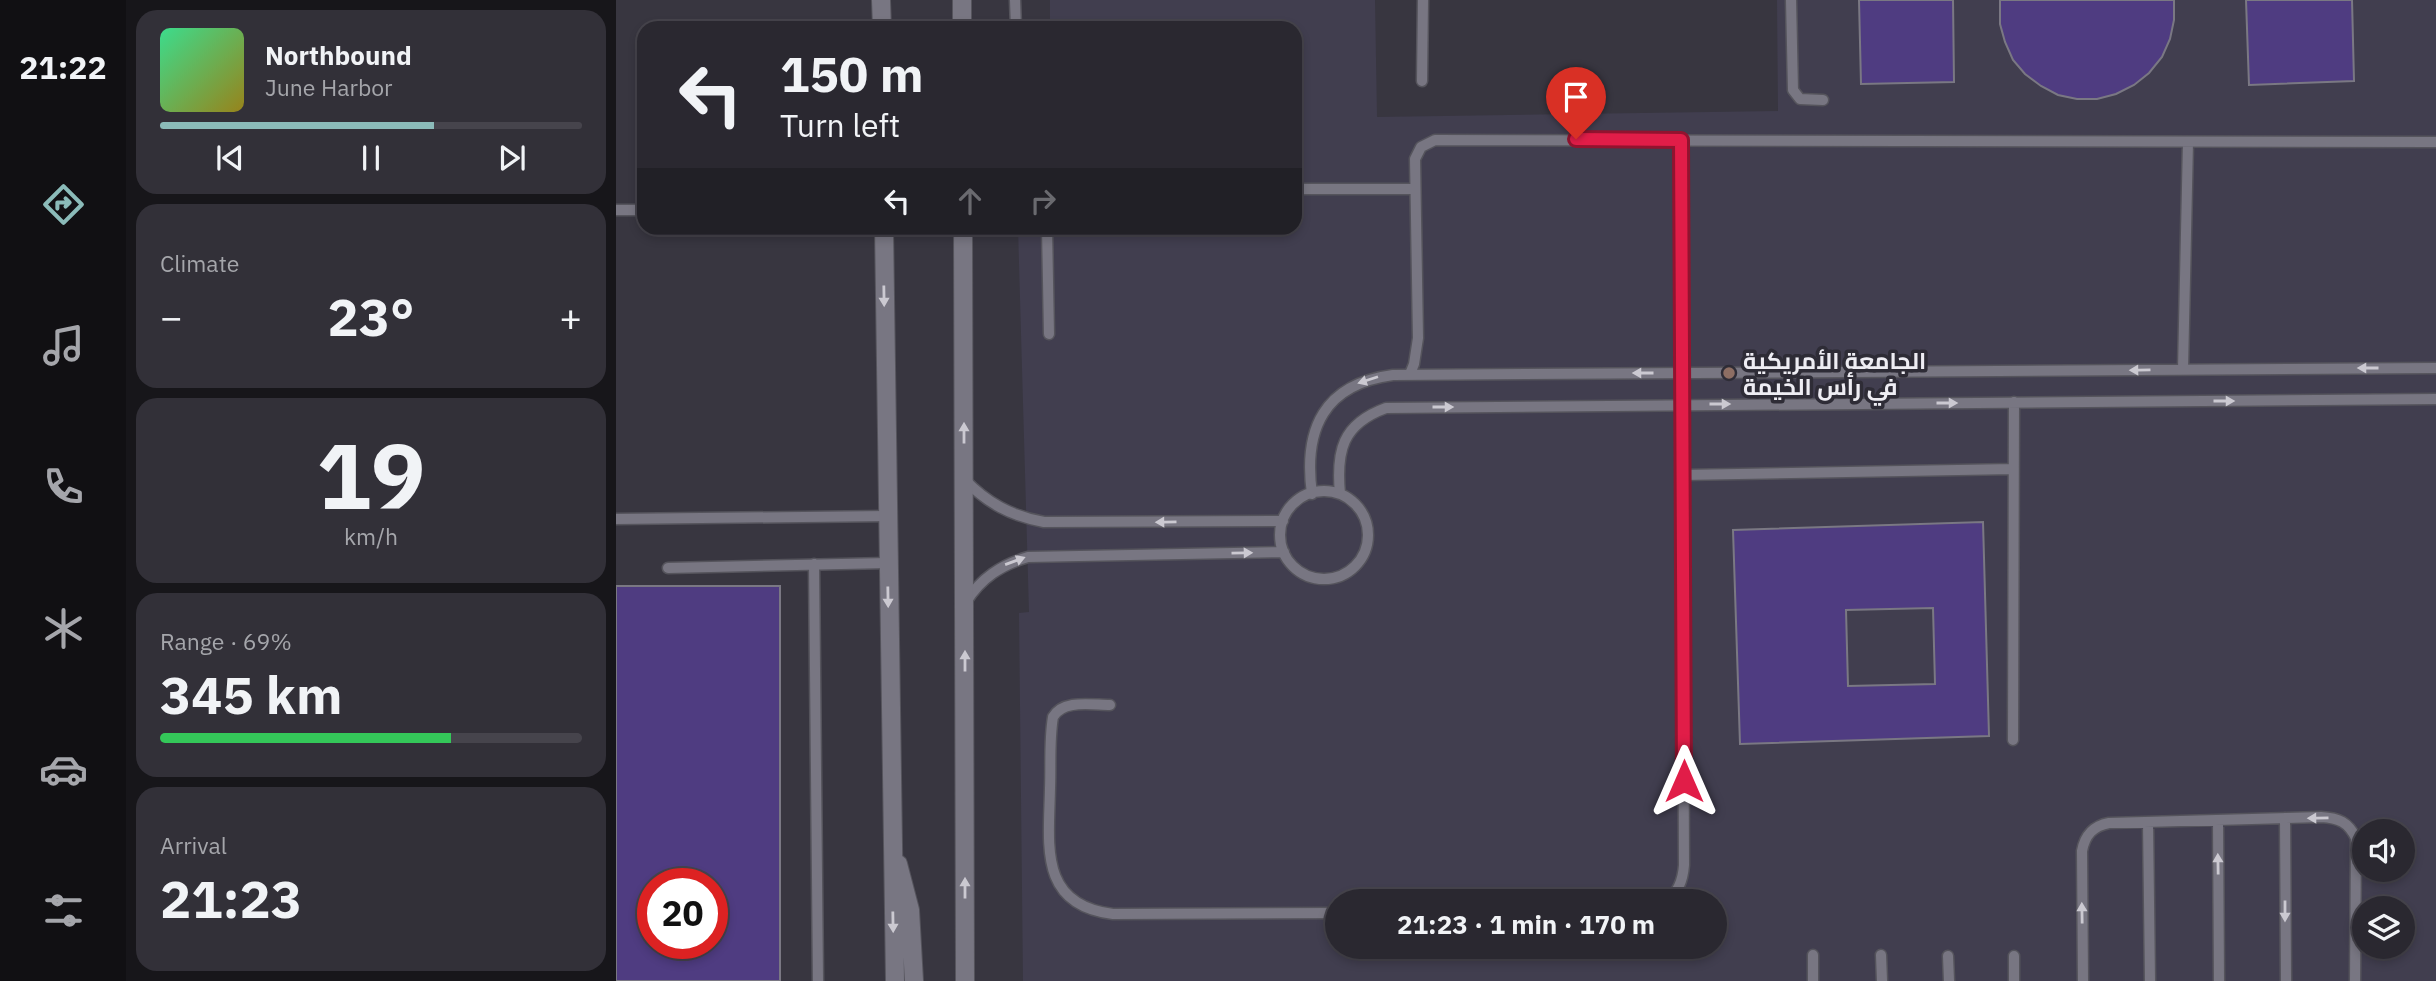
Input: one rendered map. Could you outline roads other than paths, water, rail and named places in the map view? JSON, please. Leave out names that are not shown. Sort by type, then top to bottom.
[{"type":"street","points":[[874,0],[881,21]]},
{"type":"street","points":[[881,0],[882,21]]},
{"type":"street","points":[[884,235],[895,981]]},
{"type":"street","points":[[963,235],[965,981]]},
{"type":"street","points":[[891,848],[910,910],[914,981]]},
{"type":"lane","points":[[1015,0],[1016,21]]},
{"type":"lane","points":[[1422,81],[1423,0]]},
{"type":"lane","points":[[1791,0],[1793,90],[1800,99],[1823,100]]},
{"type":"lane","points":[[1410,374],[1415,364],[1418,338],[1415,159],[1427,142],[1435,140],[2436,142]]},
{"type":"lane","points":[[1678,889],[1684,864],[1681,140]]},
{"type":"lane","points":[[2183,369],[2188,142]]},
{"type":"lane","points":[[1302,189],[1415,189]]},
{"type":"lane","points":[[616,210],[637,210]]},
{"type":"lane","points":[[1047,235],[1049,334]]},
{"type":"lane","points":[[1311,494],[1309,475],[1312,437],[1318,419],[1330,403],[1358,383],[1375,377],[1410,374],[2436,368]]},
{"type":"lane","points":[[1340,494],[1339,459],[1342,445],[1359,421],[1386,408],[2436,399]]},
{"type":"lane","points":[[2014,402],[2014,740]]},
{"type":"lane","points":[[1682,475],[2013,468]]},
{"type":"lane","points":[[964,479],[992,503],[1009,512],[1044,522],[1283,521]]},
{"type":"lane","points":[[1311,494],[1340,494],[1359,507],[1365,517],[1368,540],[1360,562],[1342,576],[1319,579],[1297,570],[1284,552],[1281,542],[1283,521],[1297,501],[1311,494]]},
{"type":"lane","points":[[616,519],[887,516]]},
{"type":"lane","points":[[965,604],[990,574],[1028,557],[1284,552]]},
{"type":"lane","points":[[668,568],[887,563]]},
{"type":"lane","points":[[814,564],[818,981]]},
{"type":"lane","points":[[1110,705],[1067,706],[1053,717],[1049,856],[1056,882],[1065,892],[1086,908],[1113,914],[1325,913]]},
{"type":"lane","points":[[2285,818],[2286,981]]},
{"type":"lane","points":[[2083,981],[2081,860],[2083,842],[2087,835],[2100,825],[2332,818],[2343,820],[2356,838],[2356,981]]},
{"type":"lane","points":[[2218,820],[2219,981]]},
{"type":"lane","points":[[2148,822],[2150,981]]},
{"type":"lane","points":[[1813,955],[1813,981]]},
{"type":"lane","points":[[1881,955],[1882,981]]},
{"type":"lane","points":[[1948,956],[1949,981]]},
{"type":"lane","points":[[2014,956],[2014,981]]},
{"type":"place","name":"الجامعة الأمريكية في رأس الخيمة","points":[[1729,373]]}]
